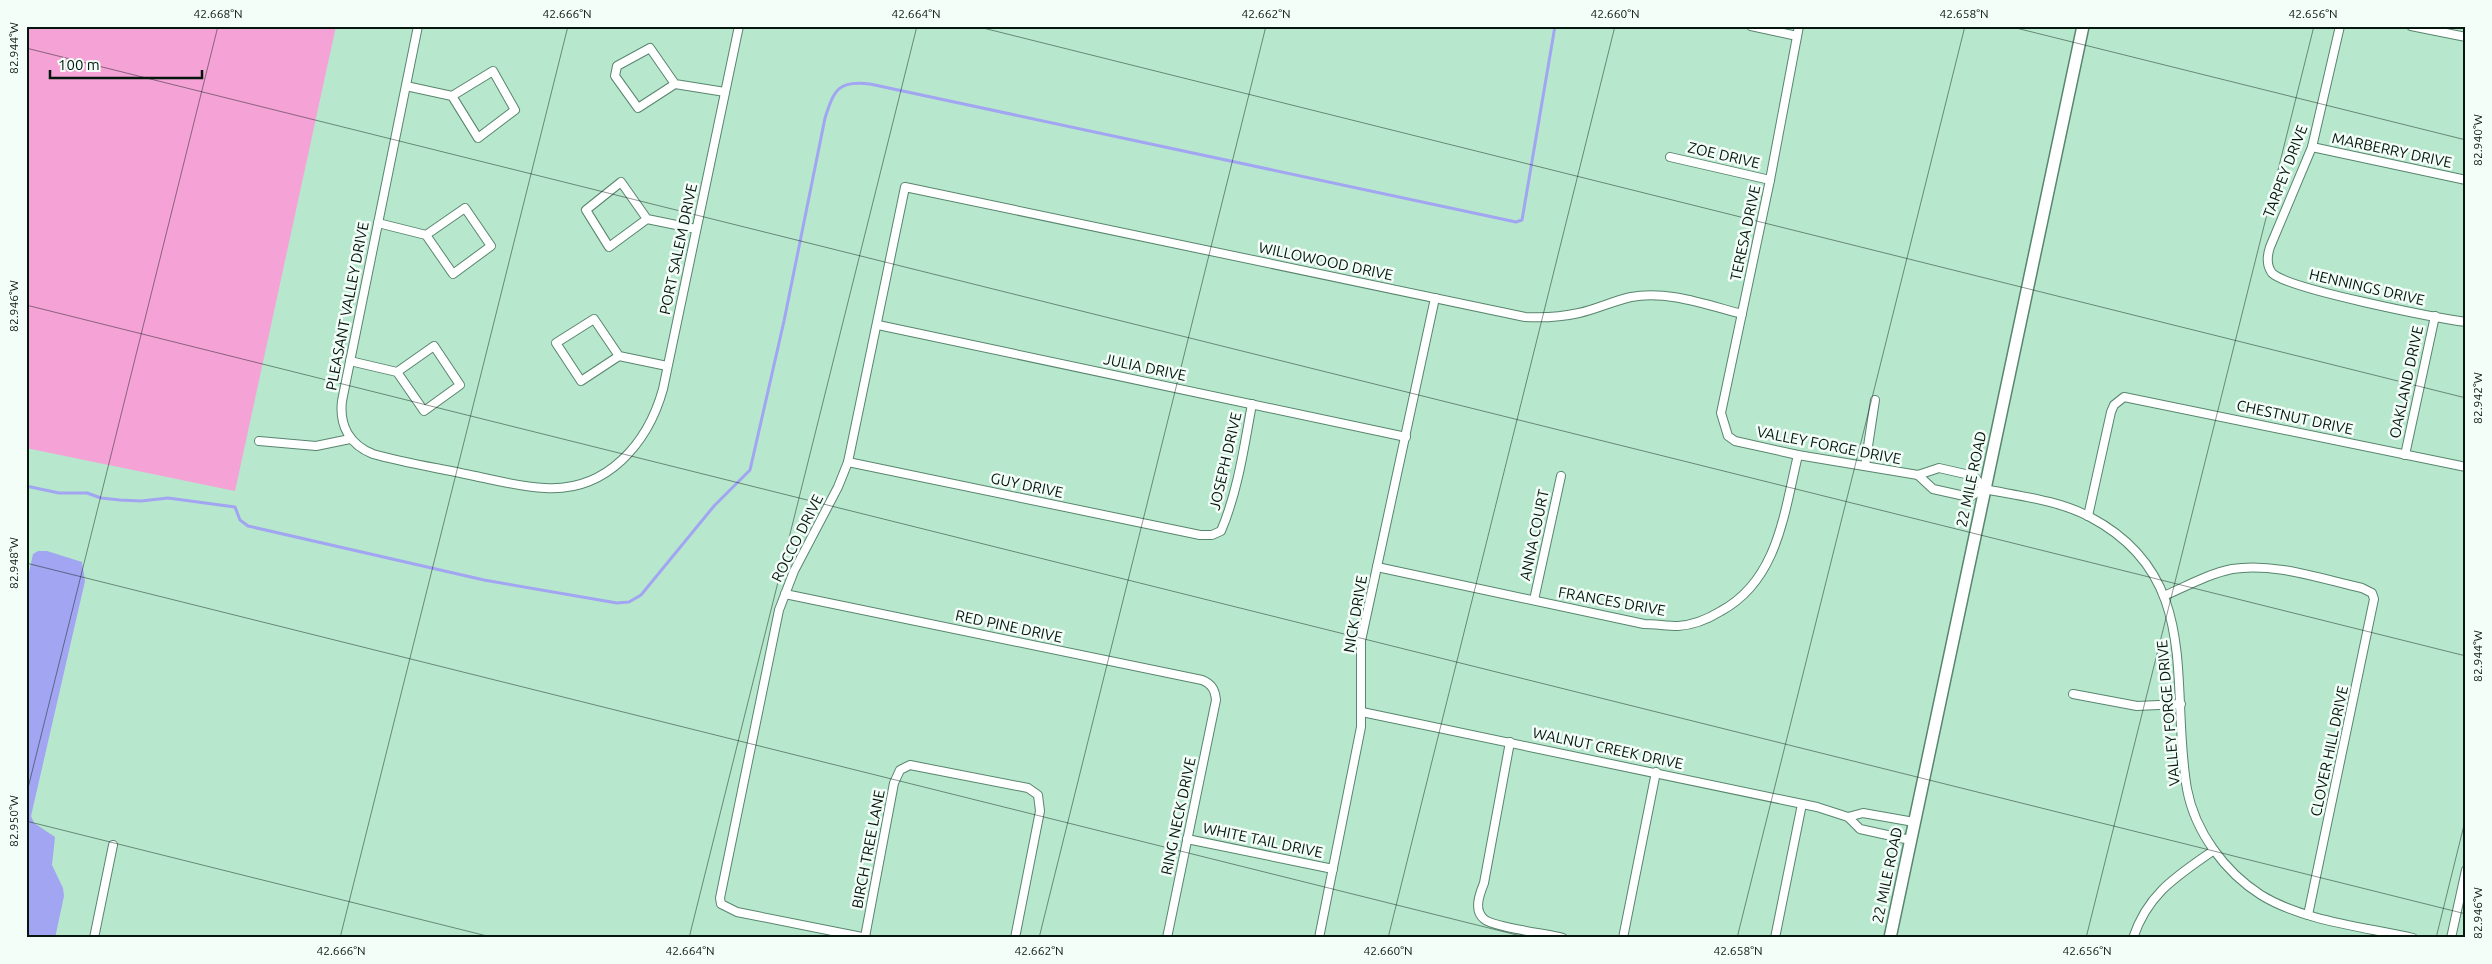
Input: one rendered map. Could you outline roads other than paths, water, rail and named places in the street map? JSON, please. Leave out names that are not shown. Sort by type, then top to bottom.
[{"type":"street","name":"PLEASANT VALLEY DRIVE","points":[[350,439],[343,424],[341,408],[418,26]]},
{"type":"street","name":"PORT SALEM DRIVE","points":[[350,439],[364,451],[373,454],[497,480],[546,488],[564,487],[588,481],[617,464],[639,443],[648,429],[659,404],[739,26]]},
{"type":"street","points":[[1751,26],[1797,36]]},
{"type":"street","name":"TERESA DRIVE","points":[[1735,441],[1728,436],[1721,413],[1770,180],[1799,26]]},
{"type":"street","name":"22 MILE ROAD","points":[[1890,938],[2083,26]]},
{"type":"street","name":"TARPEY DRIVE","points":[[2269,267],[2267,258],[2270,247],[2312,148],[2340,26]]},
{"type":"street","points":[[2411,26],[2466,37]]},
{"type":"street","points":[[675,84],[650,48],[618,66],[615,76],[638,108],[675,84],[725,92]]},
{"type":"street","points":[[406,86],[452,96],[493,71],[515,110],[478,138],[452,96]]},
{"type":"street","name":"MARBERRY DRIVE","points":[[2312,148],[2466,180]]},
{"type":"street","name":"ZOE DRIVE","points":[[1670,157],[1770,180]]},
{"type":"street","points":[[647,219],[609,247],[586,210],[621,182],[647,219],[696,229]]},
{"type":"street","name":"WILLOWOOD DRIVE","points":[[905,187],[1525,317],[1545,318],[1579,313],[1632,297],[1654,296],[1682,299],[1742,314]]},
{"type":"street","name":"ROCCO DRIVE","points":[[866,938],[737,912],[721,904],[776,624],[794,571],[838,487],[848,462],[878,325],[905,187]]},
{"type":"street","points":[[378,223],[426,235],[453,274],[491,246],[465,208],[426,235]]},
{"type":"street","name":"HENNINGS DRIVE","points":[[2269,267],[2278,278],[2308,288],[2466,322]]},
{"type":"street","name":"NICK DRIVE","points":[[1318,938],[1361,728],[1361,641],[1435,298]]},
{"type":"street","name":"OAKLAND DRIVE","points":[[2405,454],[2435,316]]},
{"type":"street","points":[[619,356],[581,381],[556,343],[594,319],[619,356],[667,366]]},
{"type":"street","name":"JULIA DRIVE","points":[[878,325],[1406,437]]},
{"type":"street","points":[[350,360],[396,372],[424,411],[460,385],[434,346],[396,372]]},
{"type":"street","name":"CHESTNUT DRIVE","points":[[2088,516],[2111,412],[2119,399],[2129,396],[2466,467]]},
{"type":"street","points":[[1865,466],[1875,400]]},
{"type":"street","name":"JOSEPH DRIVE","points":[[1200,535],[1212,535],[1221,531],[1226,519],[1238,474],[1252,404]]},
{"type":"street","points":[[259,441],[316,446],[350,439]]},
{"type":"street","name":"VALLEY FORGE DRIVE","points":[[1735,441],[1798,455],[1918,475],[1939,468],[1974,476],[1984,489]]},
{"type":"street","name":"FRANCES DRIVE","points":[[1377,567],[1644,624],[1678,626],[1705,620],[1728,608],[1750,591],[1765,570],[1775,547],[1798,455]]},
{"type":"street","name":"GUY DRIVE","points":[[848,462],[1200,535]]},
{"type":"street","name":"VALLEY FORGE DRIVE","points":[[1918,475],[1933,489],[1969,497],[1984,489],[2040,500],[2088,516],[2103,524],[2130,546],[2147,567],[2164,596],[2175,629],[2178,647],[2180,704],[2187,790],[2198,822],[2214,850],[2235,875],[2261,895],[2288,908],[2308,915],[2413,938]]},
{"type":"street","name":"ANNA COURT","points":[[1534,600],[1561,476]]},
{"type":"street","name":"CLOVER HILL DRIVE","points":[[2164,596],[2215,574],[2246,568],[2280,570],[2362,588],[2372,593],[2374,604],[2308,915]]},
{"type":"street","name":"RED PINE DRIVE","points":[[785,594],[1202,680],[1212,687],[1216,700]]},
{"type":"street","points":[[2073,694],[2137,706],[2180,704]]},
{"type":"street","name":"RING NECK DRIVE","points":[[1167,938],[1216,700]]},
{"type":"street","name":"WALNUT CREEK DRIVE","points":[[1362,712],[1802,804],[1848,817],[1860,829],[1910,840]]},
{"type":"street","points":[[1510,742],[1484,883],[1478,897],[1478,910],[1484,919],[1496,925],[1564,938]]},
{"type":"street","name":"BIRCH TREE LANE","points":[[866,938],[894,783],[904,768],[916,765],[1028,788],[1038,795],[1040,800],[1039,822],[1015,938]]},
{"type":"street","points":[[1623,938],[1656,772]]},
{"type":"street","points":[[1775,938],[1802,804]]},
{"type":"street","name":"WALNUT CREEK DRIVE","points":[[1848,817],[1863,813],[1914,822]]},
{"type":"street","name":"WHITE TAIL DRIVE","points":[[1187,839],[1332,869]]},
{"type":"street","points":[[94,938],[113,845]]},
{"type":"street","points":[[2134,938],[2144,912],[2163,888],[2214,850]]},
{"type":"street","points":[[2452,938],[2466,870]]},
{"type":"water","points":[[38,551],[47,551],[82,562],[85,581],[31,816],[34,823],[55,837],[52,865],[63,888],[64,896],[55,938],[26,938],[26,586],[33,554]]},
{"type":"waterway","points":[[26,486],[59,493],[87,493],[101,498],[120,500],[141,501],[168,498],[235,507],[240,520],[248,526],[484,580],[617,603],[629,602],[641,595],[714,506],[750,470],[784,321],[825,118],[831,100],[839,89],[851,84],[870,84],[1516,222],[1522,220],[1555,26]]}]
